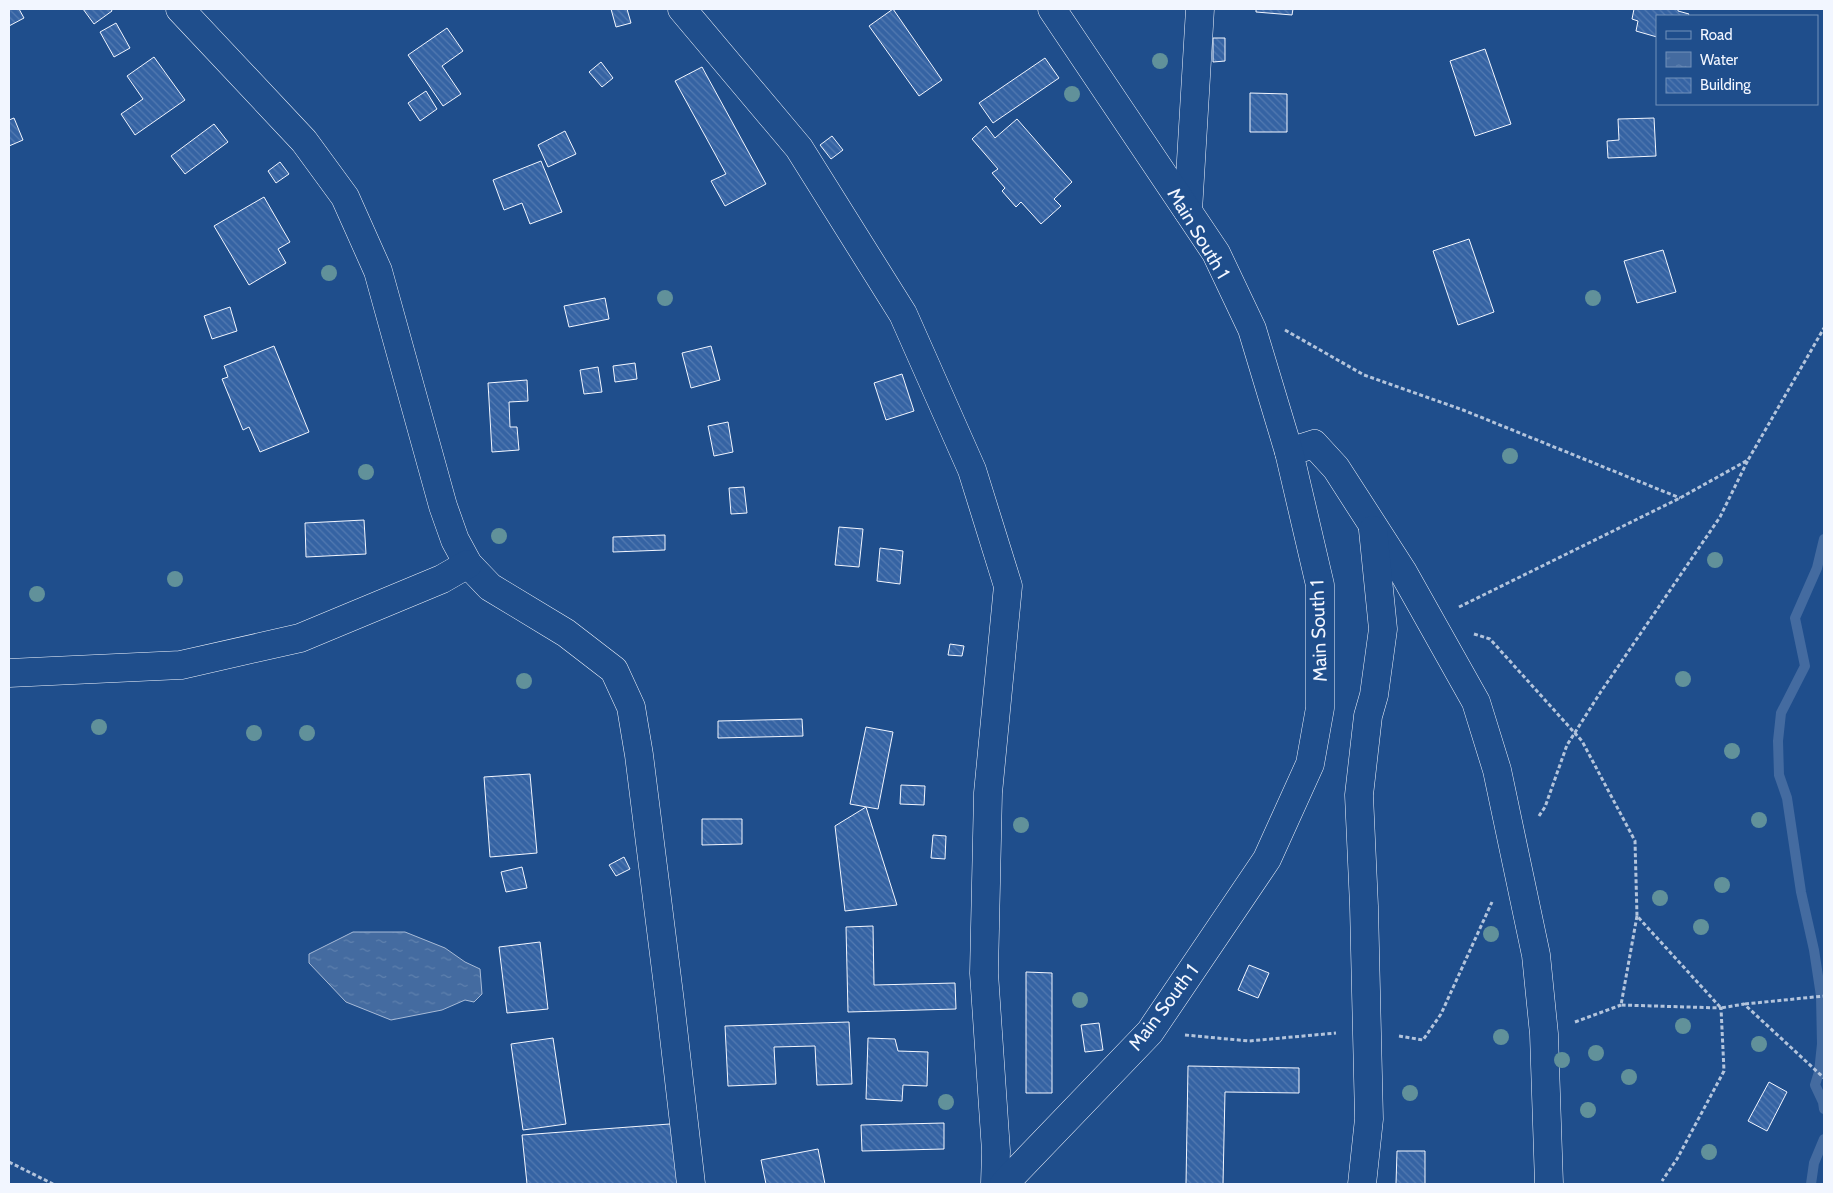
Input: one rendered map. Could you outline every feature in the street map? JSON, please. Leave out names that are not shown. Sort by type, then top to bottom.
[{"type":"street","points":[[180,9],[304,141],[345,197],[378,271],[443,506],[455,540],[468,564],[490,587],[566,633],[614,670],[631,707],[639,755],[664,953],[691,1184]]},
{"type":"street","points":[[682,9],[799,148],[904,314],[972,470],[1008,586],[988,793],[984,972],[996,1151],[995,1184]]},
{"type":"street","name":"Main South 1","points":[[1004,1184],[1150,1032],[1267,859],[1310,764],[1320,708],[1320,585],[1289,452],[1252,329],[1216,253],[1052,9]]},
{"type":"street","points":[[1188,211],[1200,9]]},
{"type":"street","points":[[1289,452],[1314,444],[1336,468],[1403,572],[1476,702],[1497,770],[1536,955],[1544,1034],[1549,1184]]},
{"type":"street","points":[[1362,1184],[1369,1118],[1364,906],[1359,795],[1368,716],[1374,695],[1383,629],[1372,524]]},
{"type":"street","points":[[9,673],[181,665],[300,638],[442,580],[468,564]]},
{"type":"path","points":[[1252,329],[1281,328],[1364,375],[1463,410],[1680,498]]},
{"type":"path","points":[[1430,621],[1680,498],[1748,460],[1824,328]]},
{"type":"path","points":[[1430,621],[1490,639],[1582,741],[1635,842],[1637,916],[1621,1005]]},
{"type":"path","points":[[1637,916],[1721,1008],[1724,1071],[1677,1159],[1662,1180]]},
{"type":"path","points":[[1544,1034],[1621,1005],[1721,1008],[1824,996]]},
{"type":"path","points":[[1744,1004],[1824,1078]]},
{"type":"path","points":[[9,1162],[52,1184]]},
{"type":"water","points":[[353,932],[405,932],[445,948],[465,962],[480,969],[482,994],[474,1002],[465,1000],[442,1010],[391,1020],[346,1002],[309,963],[309,954]]},
{"type":"building","points":[[9,9],[19,9],[24,18],[9,26]]},
{"type":"building","points":[[83,9],[111,9],[112,11],[94,24]]},
{"type":"building","points":[[611,9],[627,9],[631,23],[616,27]]},
{"type":"building","points":[[893,9],[942,80],[919,96],[869,26]]},
{"type":"building","points":[[1256,9],[1293,9],[1292,15],[1256,12]]},
{"type":"building","points":[[1634,9],[1678,9],[1678,11],[1689,14],[1656,15],[1656,37],[1636,31],[1638,21],[1632,19]]},
{"type":"building","points":[[116,23],[130,48],[114,57],[100,32]]},
{"type":"building","points":[[447,28],[463,51],[442,66],[461,94],[443,106],[408,55]]},
{"type":"building","points":[[1213,38],[1225,38],[1225,61],[1213,62]]},
{"type":"building","points":[[1485,49],[1511,124],[1475,136],[1450,61]]},
{"type":"building","points":[[154,57],[185,100],[135,135],[121,114],[143,99],[127,76]]},
{"type":"building","points":[[1045,58],[1059,78],[993,123],[979,103]]},
{"type":"building","points":[[601,62],[613,78],[602,87],[589,72]]},
{"type":"building","points":[[702,67],[766,184],[725,206],[711,181],[726,174],[675,81]]},
{"type":"building","points":[[426,91],[437,109],[420,121],[408,103]]},
{"type":"building","points":[[1250,93],[1287,94],[1287,132],[1250,132]]},
{"type":"building","points":[[14,118],[23,140],[9,146],[9,120]]},
{"type":"building","points":[[1654,118],[1656,156],[1608,158],[1607,141],[1619,140],[1618,119]]},
{"type":"building","points":[[1017,119],[1072,182],[1054,199],[1061,206],[1041,224],[1021,202],[1016,207],[1002,191],[1005,188],[992,173],[998,169],[972,139],[986,126],[995,138]]},
{"type":"building","points":[[214,124],[228,142],[185,174],[171,156]]},
{"type":"building","points":[[565,131],[576,154],[548,167],[538,145]]},
{"type":"building","points":[[832,136],[843,150],[831,159],[820,145]]},
{"type":"building","points":[[541,161],[562,212],[530,224],[522,203],[504,210],[493,180]]},
{"type":"building","points":[[280,162],[289,174],[276,183],[268,171]]},
{"type":"building","points":[[264,197],[290,242],[278,249],[286,263],[249,285],[214,226]]},
{"type":"building","points":[[1469,239],[1494,312],[1458,325],[1433,251]]},
{"type":"building","points":[[1663,250],[1676,292],[1637,303],[1624,261]]},
{"type":"building","points":[[605,298],[609,319],[569,327],[564,306]]},
{"type":"building","points":[[230,307],[237,331],[212,339],[204,316]]},
{"type":"building","points":[[274,346],[309,432],[260,452],[249,427],[243,430],[222,379],[228,377],[224,366]]},
{"type":"building","points":[[711,346],[720,380],[691,388],[682,353]]},
{"type":"building","points":[[635,363],[637,379],[615,382],[613,366]]},
{"type":"building","points":[[598,367],[602,392],[584,394],[580,370]]},
{"type":"building","points":[[902,374],[914,411],[886,420],[874,383]]},
{"type":"building","points":[[527,380],[528,401],[509,402],[510,427],[517,427],[519,450],[492,452],[488,383]]},
{"type":"building","points":[[728,422],[733,452],[714,456],[708,426]]},
{"type":"building","points":[[744,487],[747,513],[731,514],[729,488]]},
{"type":"building","points":[[364,520],[366,554],[306,557],[305,523]]},
{"type":"building","points":[[839,527],[863,529],[859,567],[835,565]]},
{"type":"building","points":[[665,535],[665,550],[613,552],[613,537]]},
{"type":"building","points":[[880,548],[903,551],[900,584],[877,581]]},
{"type":"building","points":[[950,644],[964,646],[962,656],[948,655]]},
{"type":"building","points":[[802,719],[803,736],[718,738],[718,721]]},
{"type":"building","points":[[866,727],[893,732],[878,809],[850,804]]},
{"type":"building","points":[[530,774],[537,853],[490,857],[484,777]]},
{"type":"building","points":[[901,785],[925,786],[924,805],[900,804]]},
{"type":"building","points":[[866,807],[897,905],[845,911],[835,826]]},
{"type":"building","points":[[702,819],[742,819],[742,844],[702,845]]},
{"type":"building","points":[[933,835],[946,836],[945,859],[931,858]]},
{"type":"building","points":[[624,857],[630,869],[616,876],[609,865]]},
{"type":"building","points":[[522,867],[527,888],[506,892],[501,872]]},
{"type":"building","points":[[873,926],[874,985],[955,983],[956,1009],[848,1012],[846,927]]},
{"type":"building","points":[[540,942],[548,1009],[507,1013],[499,947]]},
{"type":"building","points":[[1249,965],[1269,973],[1258,998],[1238,990]]},
{"type":"building","points":[[1026,972],[1052,973],[1052,1093],[1026,1093]]},
{"type":"building","points":[[849,1022],[852,1084],[817,1085],[815,1046],[774,1047],[776,1084],[728,1086],[725,1026]]},
{"type":"building","points":[[1099,1023],[1103,1050],[1085,1052],[1081,1025]]},
{"type":"building","points":[[553,1038],[566,1124],[523,1130],[511,1044]]},
{"type":"building","points":[[868,1038],[895,1039],[898,1051],[928,1052],[927,1086],[903,1085],[902,1101],[866,1099]]},
{"type":"building","points":[[1188,1066],[1299,1068],[1299,1093],[1225,1092],[1223,1184],[1186,1184]]},
{"type":"building","points":[[1769,1082],[1787,1092],[1767,1131],[1748,1121]]},
{"type":"building","points":[[683,1123],[689,1184],[527,1184],[522,1135]]},
{"type":"building","points":[[944,1123],[944,1149],[862,1151],[861,1125]]},
{"type":"building","points":[[818,1149],[825,1184],[766,1184],[761,1160]]},
{"type":"building","points":[[1397,1151],[1425,1151],[1425,1184],[1396,1184]]},
{"type":"waterway","points":[[1824,539],[1817,568],[1795,618],[1805,666],[1781,713],[1778,741],[1779,775],[1787,798],[1801,892],[1814,950],[1821,996],[1822,1044],[1819,1072],[1815,1085],[1823,1102],[1824,1109]]},
{"type":"waterway","points":[[1811,1184],[1814,1163],[1824,1139]]}]
